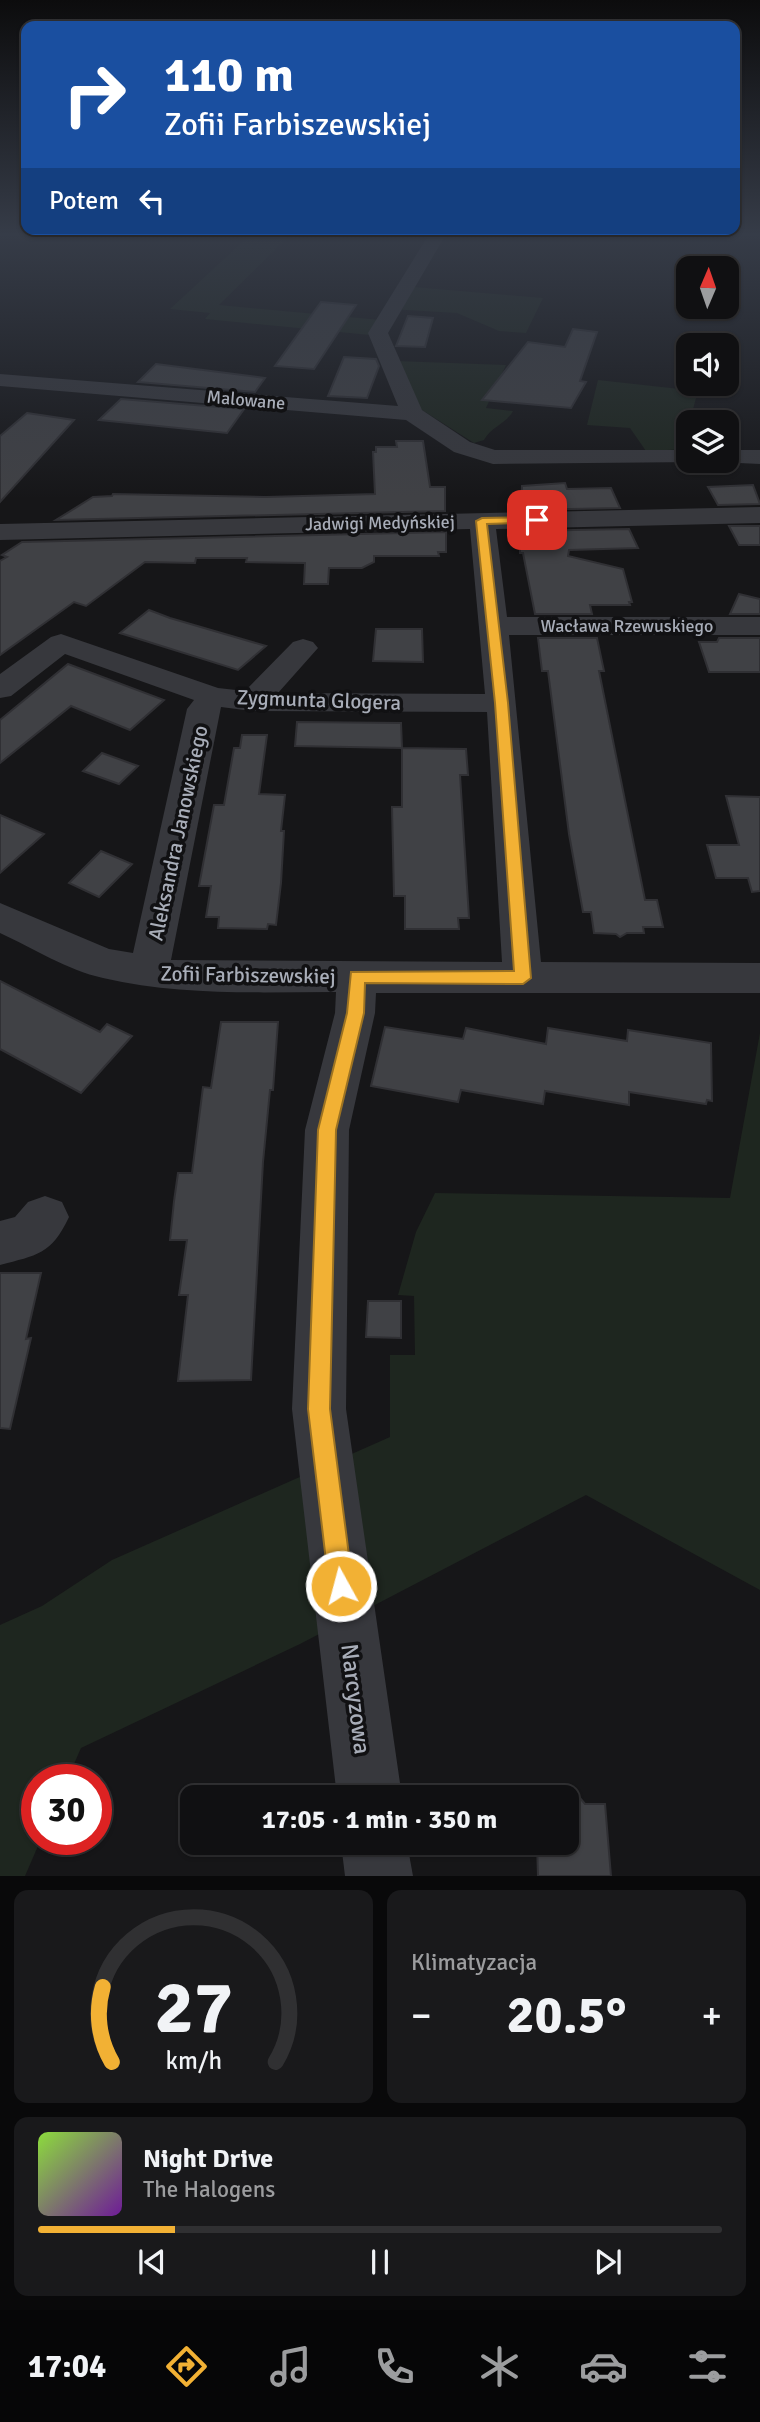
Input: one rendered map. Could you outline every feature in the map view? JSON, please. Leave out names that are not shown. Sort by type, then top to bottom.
[{"type":"street","points":[[384,324],[378,333],[412,414]]},
{"type":"street","name":"Malowane","points":[[0,380],[412,414],[463,447],[482,454],[513,458],[676,457]]},
{"type":"street","points":[[739,457],[760,457]]},
{"type":"street","name":"Jadwigi Medyńskiej","points":[[0,532],[760,515]]},
{"type":"street","points":[[482,521],[502,703],[523,978]]},
{"type":"street","points":[[0,689],[90,621]]},
{"type":"street","name":"Wacława Rzewuskiego","points":[[494,626],[760,626]]},
{"type":"street","name":"Zygmunta Glogera","points":[[61,643],[213,696],[252,702],[502,703]]},
{"type":"street","points":[[252,702],[303,648]]},
{"type":"street","name":"Aleksandra Janowskiego","points":[[149,973],[204,709],[213,696]]},
{"type":"street","name":"Zofii Farbiszewskiej","points":[[0,917],[102,963],[183,978],[760,978]]},
{"type":"street","name":"Narcyzowa","points":[[357,977],[355,1013],[327,1130],[319,1409],[367,1785]]},
{"type":"street","points":[[0,1243],[30,1235],[45,1217]]},
{"type":"street","points":[[376,1855],[379,1876]]},
{"type":"shaded area","points":[[252,324],[378,324],[370,335]]},
{"type":"shaded area","points":[[482,324],[531,324],[526,333],[499,331]]},
{"type":"shaded area","points":[[396,361],[506,365],[486,408],[513,411],[484,440],[474,443],[419,408]]},
{"type":"shaded area","points":[[598,380],[676,389],[676,396],[697,396],[693,410],[676,410],[676,450],[646,451],[630,428],[587,425]]},
{"type":"shaded area","points":[[760,1033],[760,1590],[586,1495],[300,1644],[81,1748],[74,1764],[21,1764],[21,1855],[34,1855],[25,1876],[0,1876],[0,1625],[42,1606],[112,1560],[390,1437],[390,1355],[415,1355],[414,1296],[398,1295],[416,1232],[435,1193],[730,1198]]},
{"type":"building","points":[[306,324],[344,324],[314,369],[275,366]]},
{"type":"building","points":[[405,324],[431,324],[425,347],[396,346]]},
{"type":"building","points":[[573,329],[597,332],[580,381],[586,382],[571,408],[482,400],[528,342],[565,347]]},
{"type":"building","points":[[344,357],[376,359],[379,366],[367,398],[328,396]]},
{"type":"building","points":[[156,364],[265,378],[255,392],[138,382]]},
{"type":"building","points":[[121,399],[244,409],[227,433],[99,420]]},
{"type":"building","points":[[27,413],[74,420],[0,502],[0,436]]},
{"type":"building","points":[[396,441],[423,441],[430,487],[445,487],[445,511],[56,520],[93,497],[113,494],[266,497],[375,494],[373,452],[376,452],[376,447],[397,447]]},
{"type":"building","points":[[565,483],[567,489],[611,488],[620,508],[521,510],[522,486]]},
{"type":"building","points":[[753,485],[760,504],[718,505],[708,487]]},
{"type":"building","points":[[729,526],[760,526],[760,545],[739,545]]},
{"type":"building","points":[[629,529],[638,548],[569,550],[568,556],[623,569],[632,602],[629,602],[630,605],[590,605],[592,614],[535,614],[523,553],[520,553],[520,531]]},
{"type":"building","points":[[446,532],[446,552],[438,552],[439,556],[374,556],[374,562],[362,568],[329,568],[328,584],[304,584],[305,563],[246,562],[247,558],[196,558],[195,563],[145,562],[86,606],[74,602],[0,655],[0,561],[7,557],[2,555],[22,542]]},
{"type":"building","points":[[739,594],[760,599],[760,614],[730,614]]},
{"type":"building","points":[[149,610],[266,646],[238,670],[120,633]]},
{"type":"building","points":[[376,629],[422,629],[423,662],[373,661]]},
{"type":"building","points":[[538,638],[597,638],[604,671],[599,671],[645,900],[657,900],[663,927],[643,927],[644,933],[627,933],[620,937],[616,934],[594,933],[591,912],[583,912],[569,834],[548,671],[542,671]]},
{"type":"building","points":[[719,638],[760,638],[760,672],[709,672],[699,642],[717,642]]},
{"type":"building","points":[[68,664],[164,700],[130,730],[71,706],[0,763],[0,720]]},
{"type":"building","points":[[297,722],[401,723],[402,748],[295,746]]},
{"type":"building","points":[[242,735],[267,735],[259,794],[285,795],[276,925],[268,924],[267,929],[218,928],[219,917],[206,917],[211,886],[199,886],[214,805],[224,805],[234,748],[240,748]]},
{"type":"building","points":[[402,748],[466,749],[468,775],[460,775],[469,918],[458,918],[459,929],[405,929],[405,896],[394,896],[392,807],[402,807]]},
{"type":"building","points":[[102,753],[138,766],[119,784],[83,771]]},
{"type":"building","points":[[726,796],[760,797],[760,891],[752,892],[748,878],[716,878],[707,845],[739,845]]},
{"type":"building","points":[[0,815],[44,834],[0,873]]},
{"type":"building","points":[[101,851],[132,864],[99,897],[69,883]]},
{"type":"building","points":[[0,981],[100,1032],[107,1024],[132,1036],[81,1093],[0,1049]]},
{"type":"building","points":[[221,1022],[278,1022],[273,1090],[270,1090],[263,1162],[251,1380],[178,1381],[188,1295],[179,1295],[187,1240],[170,1240],[174,1201],[178,1173],[192,1173],[203,1087],[211,1088]]},
{"type":"building","points":[[385,1027],[463,1039],[466,1028],[546,1044],[548,1028],[627,1041],[628,1030],[711,1043],[712,1101],[707,1100],[706,1104],[629,1092],[629,1105],[545,1091],[543,1104],[461,1090],[458,1102],[371,1086]]},
{"type":"building","points":[[0,1273],[41,1273],[26,1339],[31,1338],[10,1429],[0,1428]]},
{"type":"building","points":[[368,1301],[401,1301],[401,1338],[366,1337]]},
{"type":"building","points":[[579,1797],[585,1804],[605,1804],[611,1876],[538,1876],[537,1855],[579,1855]]},
{"type":"route","points":[[341,1586],[319,1409],[327,1130],[355,1013],[357,977],[523,978],[502,703],[482,521],[537,520]]}]
